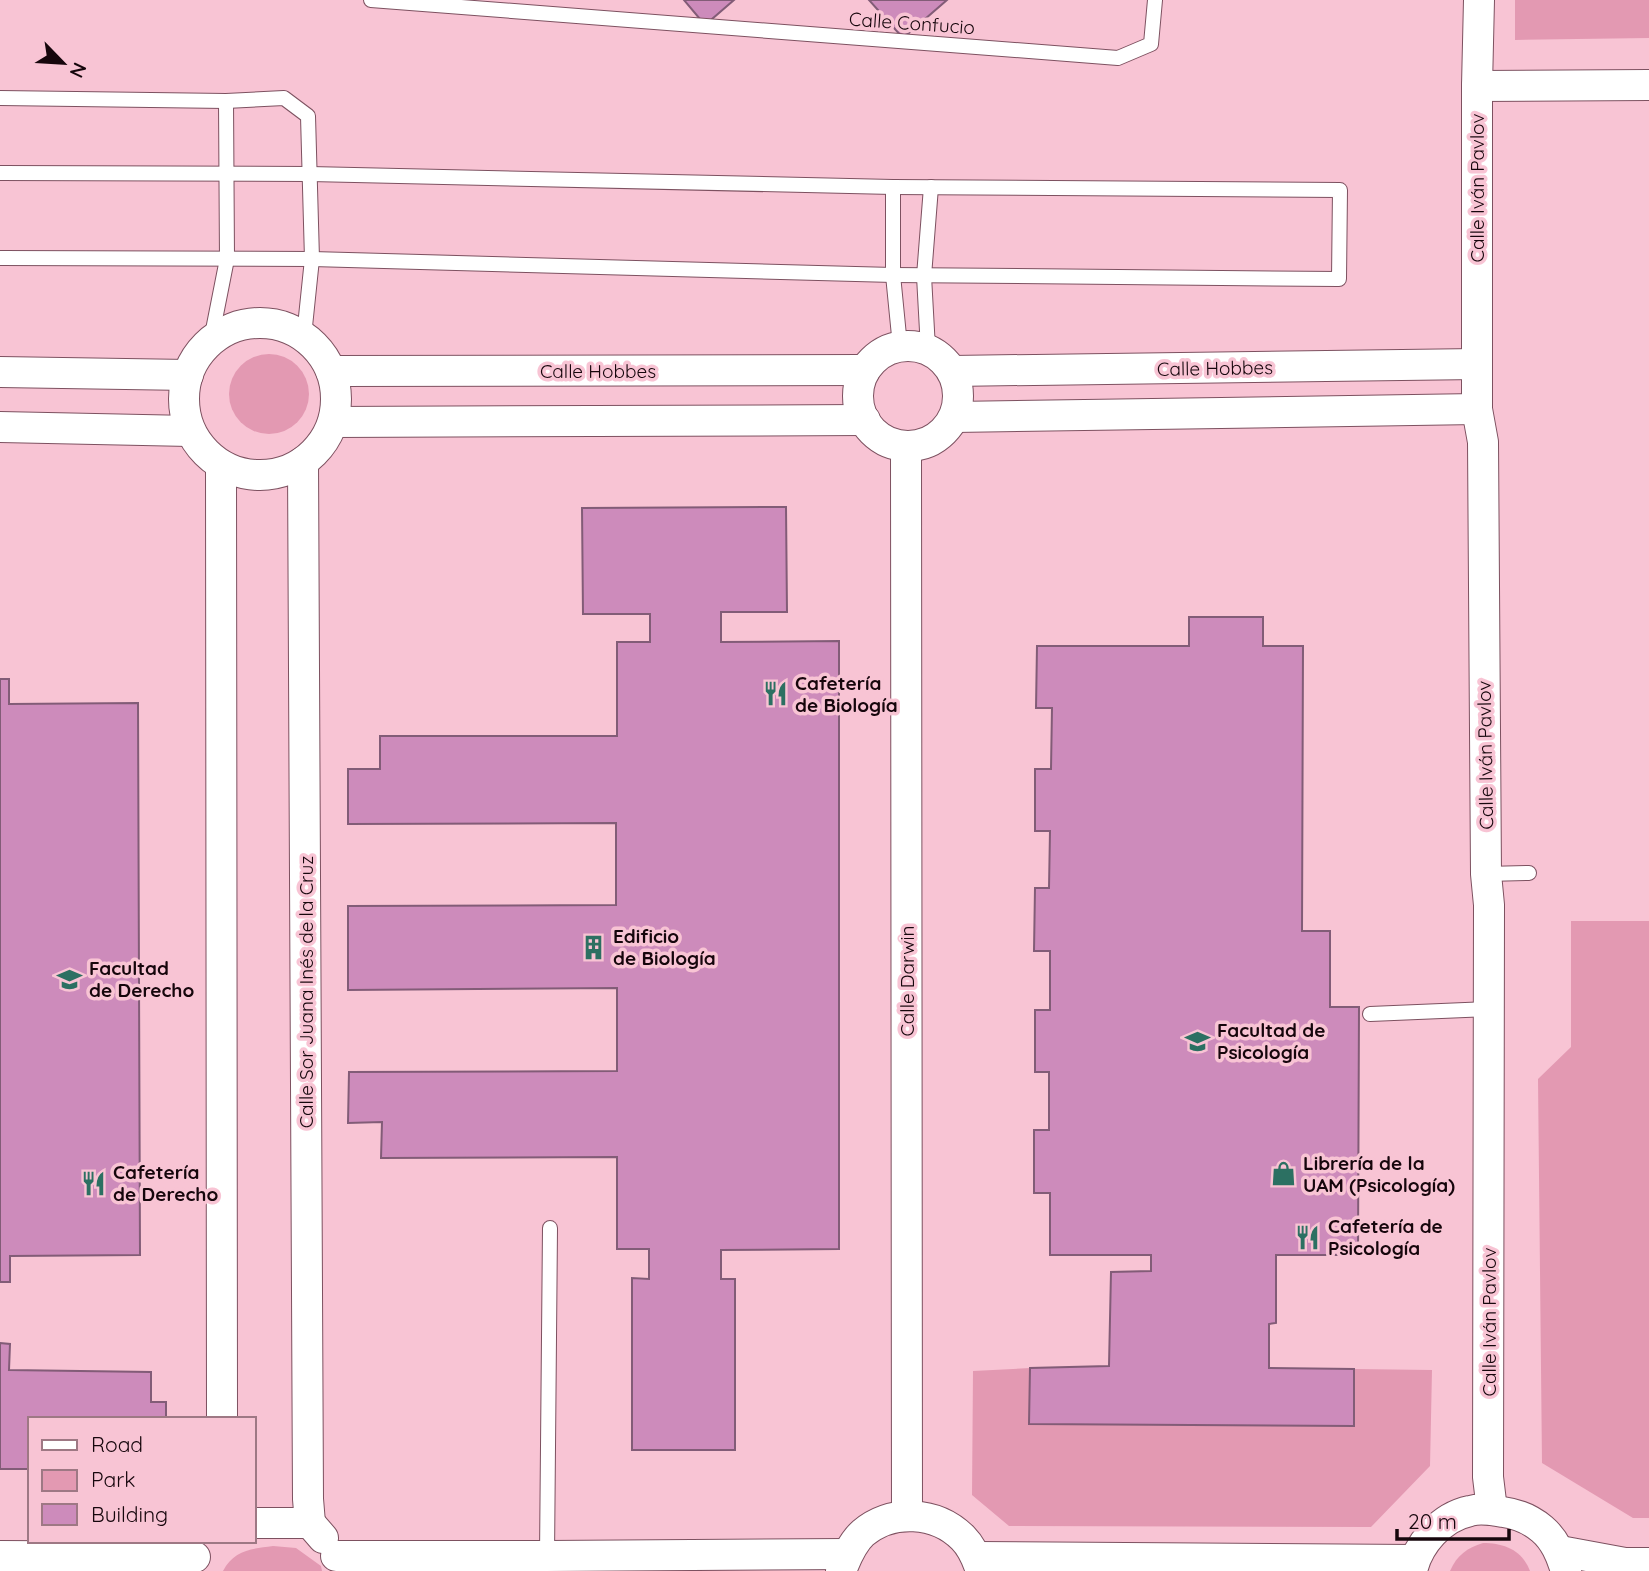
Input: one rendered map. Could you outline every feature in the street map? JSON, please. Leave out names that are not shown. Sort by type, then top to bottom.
[{"type":"street","name":"Calle Iván Pavlov","points":[[1479,0],[1477,409],[1483,442],[1486,874],[1489,905],[1488,1477],[1492,1510]]},
{"type":"street","points":[[1477,86],[1649,85]]},
{"type":"street","points":[[253,323],[284,326],[304,336],[322,351],[331,371],[336,396],[333,422],[321,444],[303,462],[284,471],[262,475],[241,473],[221,465],[203,450],[190,431],[184,413],[188,375],[196,356],[211,340],[231,328],[253,323]]},
{"type":"street","points":[[914,348],[942,358],[952,371],[958,386],[958,402],[954,417],[934,439],[906,446],[890,442],[875,433],[865,421],[859,404],[859,387],[865,370],[874,359],[886,351],[914,348]]},
{"type":"street","name":"Calle Hobbes","points":[[952,371],[1477,364]]},
{"type":"street","name":"Calle Hobbes","points":[[331,371],[865,370]]},
{"type":"street","points":[[0,372],[188,375]]},
{"type":"street","points":[[954,417],[1477,409]]},
{"type":"street","points":[[333,422],[865,421]]},
{"type":"street","points":[[0,428],[190,431]]},
{"type":"street","name":"Calle Darwin","points":[[906,446],[907,1515]]},
{"type":"street","name":"Calle Sor Juana Inés de la Cruz","points":[[303,462],[310,1522]]},
{"type":"street","points":[[221,465],[222,1417]]},
{"type":"street","points":[[256,1523],[310,1522],[336,1563],[547,1556],[844,1562],[862,1534],[883,1521],[907,1515],[928,1517],[948,1525],[965,1539],[979,1564],[1413,1566],[1427,1538],[1447,1521],[1470,1510],[1492,1510],[1521,1515],[1543,1530],[1563,1561],[1649,1563]]},
{"type":"street","points":[[0,1556],[200,1556]]},
{"type":"lane","name":"Calle Confucio","points":[[371,0],[1118,58],[1152,44],[1155,0]]},
{"type":"lane","points":[[0,98],[226,101],[284,98],[308,116],[312,258],[304,336]]},
{"type":"lane","points":[[211,340],[226,259],[226,101]]},
{"type":"lane","points":[[0,173],[310,174],[893,187],[1340,190],[1339,279],[924,276],[312,258],[0,258]]},
{"type":"lane","points":[[893,187],[893,275],[914,348]]},
{"type":"lane","points":[[914,348],[924,276],[931,187]]},
{"type":"lane","points":[[1486,874],[1530,873]]},
{"type":"lane","points":[[1370,1014],[1489,1009]]},
{"type":"lane","points":[[547,1556],[550,1228]]},
{"type":"green space","points":[[1515,0],[1649,0],[1649,38],[1515,40]]},
{"type":"green space","points":[[269,354],[284,357],[297,366],[306,379],[309,394],[306,409],[297,422],[284,431],[269,434],[254,431],[241,422],[232,409],[229,394],[232,379],[241,366],[254,357]]},
{"type":"green space","points":[[1571,921],[1649,921],[1649,1518],[1633,1518],[1542,1463],[1538,1079],[1571,1047]]},
{"type":"green space","points":[[1030,1368],[1029,1424],[1353,1426],[1354,1369],[1432,1370],[1430,1466],[1371,1527],[1009,1526],[972,1495],[973,1371]]},
{"type":"green space","points":[[1483,1543],[1498,1544],[1511,1549],[1522,1558],[1530,1571],[1450,1571],[1463,1553]]},
{"type":"green space","points":[[273,1546],[296,1548],[321,1566],[322,1571],[223,1571],[238,1555]]},
{"type":"building","points":[[684,0],[734,0],[705,25]]},
{"type":"building","points":[[869,0],[947,0],[903,38]]},
{"type":"building","name":"Edificio de Biología","points":[[786,507],[787,612],[721,612],[721,642],[839,641],[839,1249],[721,1250],[721,1279],[735,1279],[735,1450],[632,1450],[632,1278],[649,1279],[649,1249],[617,1249],[617,1157],[381,1158],[382,1122],[348,1123],[349,1072],[617,1071],[617,988],[348,990],[348,906],[616,905],[616,823],[348,824],[348,769],[380,769],[380,736],[617,736],[617,642],[650,642],[650,614],[583,614],[582,508]]},
{"type":"building","name":"Facultad de Psicología","points":[[1189,617],[1263,617],[1263,646],[1303,646],[1302,931],[1330,931],[1330,1007],[1359,1007],[1358,1255],[1276,1255],[1276,1323],[1269,1324],[1269,1368],[1354,1369],[1354,1426],[1029,1424],[1030,1368],[1109,1366],[1111,1272],[1151,1271],[1151,1255],[1050,1255],[1050,1193],[1034,1193],[1034,1130],[1049,1130],[1049,1072],[1035,1072],[1035,1010],[1050,1010],[1050,951],[1034,951],[1035,888],[1049,888],[1050,831],[1035,831],[1035,769],[1051,769],[1052,708],[1036,708],[1037,646],[1189,646]]},
{"type":"building","name":"Facultad de Derecho","points":[[0,679],[9,679],[9,704],[138,703],[140,1255],[10,1256],[10,1282],[0,1282]]},
{"type":"building","points":[[0,1343],[10,1344],[9,1370],[151,1372],[151,1402],[166,1402],[166,1417],[28,1417],[28,1469],[0,1469]]},
{"type":"place","name":"Cafetería de Biología","points":[[775,694]]},
{"type":"place","name":"Edificio de Biología","points":[[593,947]]},
{"type":"place","name":"Facultad de Derecho","points":[[69,979]]},
{"type":"place","name":"Facultad de Psicología","points":[[1197,1041]]},
{"type":"place","name":"Librería de la UAM (Psicología)","points":[[1283,1174]]},
{"type":"place","name":"Cafetería de Derecho","points":[[93,1183]]},
{"type":"place","name":"Cafetería de Psicología","points":[[1308,1237]]}]
